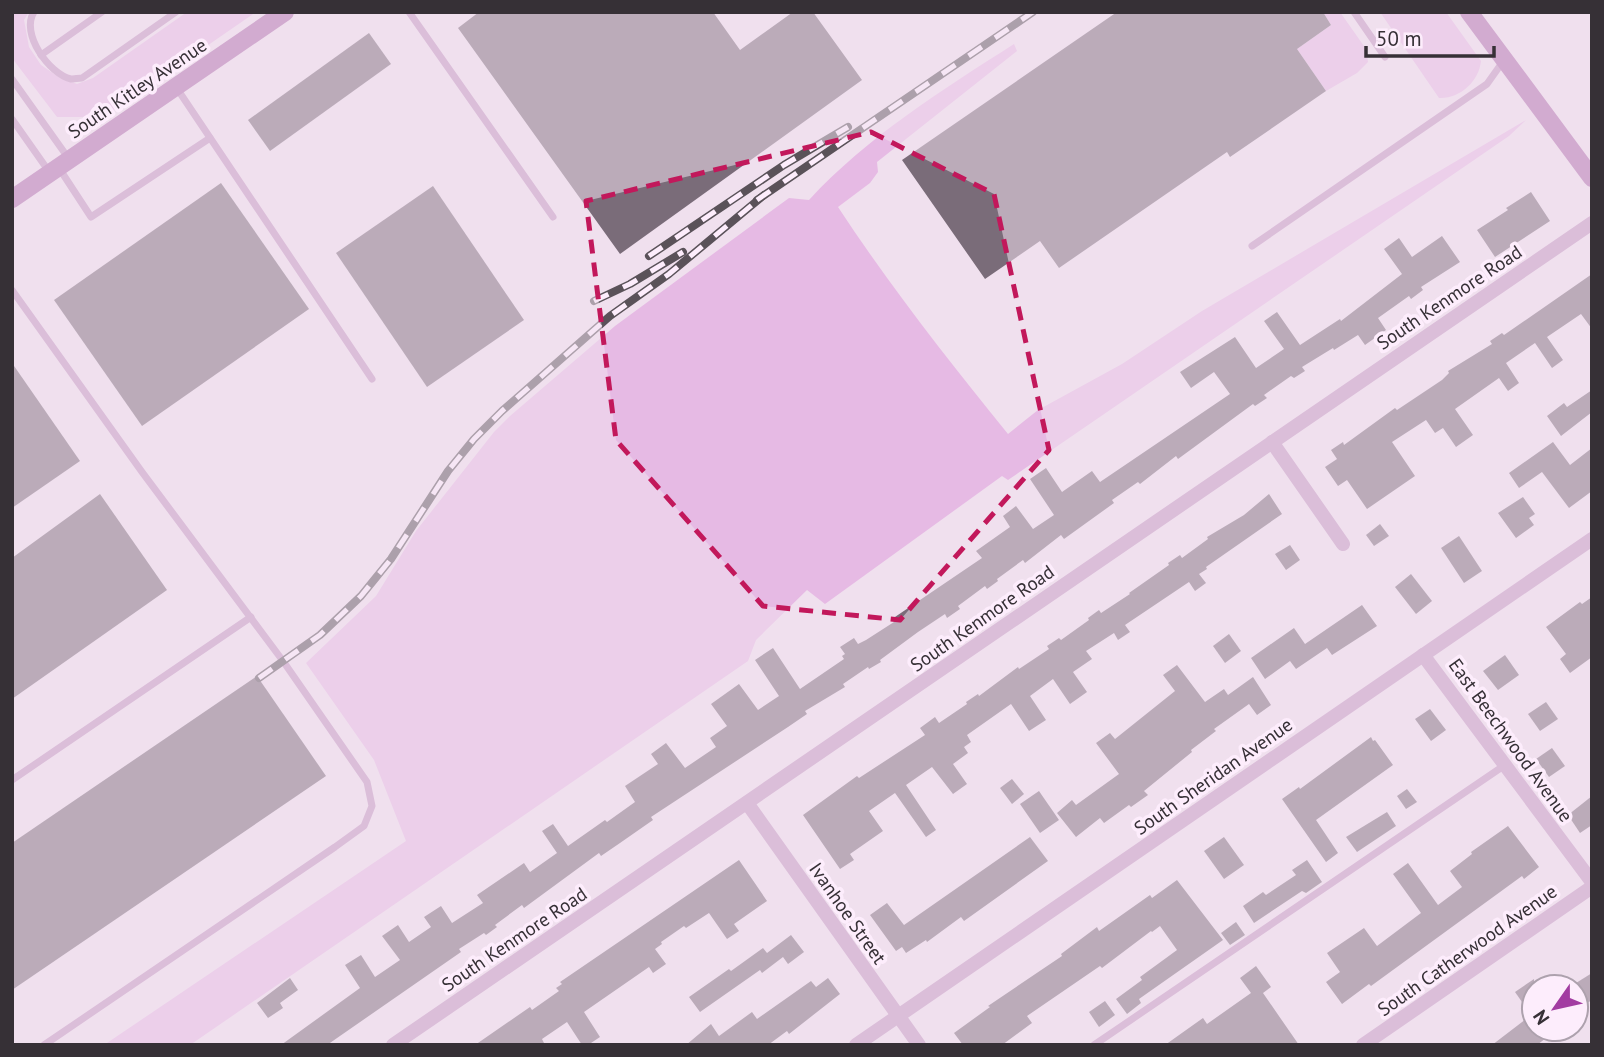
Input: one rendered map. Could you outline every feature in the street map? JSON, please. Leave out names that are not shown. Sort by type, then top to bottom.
[{"type":"street","name":"South Kitley Avenue","points":[[12,199],[285,12]]},
{"type":"street","points":[[1469,12],[1590,172]]},
{"type":"street","name":"South Kenmore Road","points":[[393,1045],[1592,223]]},
{"type":"street","points":[[1272,442],[1343,544]]},
{"type":"street","name":"South Sheridan Avenue","points":[[856,1045],[1592,539]]},
{"type":"street","name":"East Beechwood Avenue","points":[[1423,655],[1592,885]]},
{"type":"street","name":"Ivanhoe Street","points":[[747,803],[919,1045]]},
{"type":"street","name":"South Catherwood Avenue","points":[[1363,1045],[1592,885]]},
{"type":"lane","points":[[34,12],[30,17],[29,29],[36,48],[59,74],[72,79],[82,78],[176,12]]},
{"type":"lane","points":[[41,55],[102,12]]},
{"type":"lane","points":[[409,12],[553,217]]},
{"type":"lane","points":[[1354,12],[1385,57]]},
{"type":"lane","points":[[1252,246],[1487,84],[1504,60]]},
{"type":"lane","points":[[12,79],[59,167],[91,217],[210,138]]},
{"type":"lane","points":[[176,87],[372,379]]},
{"type":"lane","points":[[12,119],[59,167]]},
{"type":"lane","points":[[12,290],[142,472],[251,617],[367,782],[372,806],[364,826],[44,1045]]},
{"type":"lane","points":[[12,780],[251,617]]},
{"type":"lane","points":[[1094,1045],[1505,765]]},
{"type":"highlighted area","points":[[871,132],[994,194],[1049,450],[900,620],[763,606],[616,440],[586,201]]},
{"type":"shaded area","points":[[12,12],[29,12],[24,20],[29,47],[41,65],[60,78],[77,84],[93,78],[187,12],[256,12],[104,117],[57,117],[12,58]]},
{"type":"shaded area","points":[[1323,12],[1340,12],[1366,49],[1368,62],[1357,73],[1326,91],[1297,49],[1331,25]]},
{"type":"shaded area","points":[[1380,12],[1446,12],[1481,61],[1477,75],[1461,92],[1447,98],[1439,98]]},
{"type":"shaded area","points":[[1014,44],[1017,51],[877,162],[878,172],[870,183],[838,207],[920,322],[1008,434],[1038,410],[1122,364],[1202,311],[1526,120],[1509,136],[1008,480],[1002,476],[825,604],[807,590],[756,640],[748,661],[190,1045],[104,1045],[406,841],[374,760],[306,663],[376,596],[416,531],[494,432],[615,326],[789,198],[809,200],[880,135]]},
{"type":"building","points":[[479,12],[713,12],[740,50],[793,12],[813,12],[862,80],[620,254],[458,28]]},
{"type":"building","points":[[1117,12],[1323,12],[1331,25],[1297,49],[1326,91],[1230,157],[1227,152],[1059,268],[1040,241],[985,279],[902,160]]},
{"type":"building","points":[[369,33],[391,64],[270,151],[248,120]]},
{"type":"building","points":[[221,183],[309,309],[142,426],[54,300]]},
{"type":"building","points":[[433,186],[524,320],[427,387],[336,253]]},
{"type":"building","points":[[1531,192],[1550,221],[1495,257],[1477,230]]},
{"type":"building","points":[[1442,236],[1460,262],[1421,287],[1423,290],[1411,299],[1409,296],[1378,318],[1386,330],[1365,345],[1358,335],[1302,367],[1305,371],[1294,378],[1291,376],[1264,395],[1267,398],[1255,406],[1253,404],[1178,459],[1176,456],[1140,484],[1138,482],[1112,500],[1114,503],[1064,539],[1061,535],[1025,563],[1023,560],[987,589],[985,586],[947,618],[945,614],[918,632],[880,660],[881,662],[869,669],[868,667],[843,684],[845,687],[805,711],[807,714],[651,817],[653,820],[601,856],[599,853],[524,908],[522,905],[486,935],[484,933],[459,949],[461,952],[327,1045],[281,1045],[360,988],[345,965],[361,955],[375,977],[400,960],[382,936],[398,925],[409,942],[431,927],[424,917],[441,906],[452,923],[483,903],[477,895],[524,863],[530,872],[557,853],[542,831],[553,824],[568,846],[605,820],[607,822],[635,802],[625,786],[658,764],[651,754],[666,743],[685,768],[716,747],[710,738],[727,726],[711,704],[739,684],[758,710],[779,696],[755,660],[773,648],[800,689],[844,659],[842,656],[845,654],[840,647],[854,638],[858,644],[866,640],[894,622],[892,619],[982,558],[976,551],[1010,527],[1003,516],[1016,506],[1033,529],[1054,515],[1030,479],[1046,468],[1062,492],[1092,471],[1100,482],[1230,394],[1214,372],[1191,388],[1180,372],[1235,337],[1256,368],[1284,349],[1264,321],[1277,312],[1300,345],[1340,319],[1341,321],[1402,274],[1384,249],[1399,238],[1412,257]]},
{"type":"building","points":[[1592,274],[1592,329],[1581,314],[1547,337],[1563,360],[1552,368],[1535,343],[1506,363],[1519,383],[1508,391],[1499,378],[1455,409],[1473,435],[1456,447],[1443,428],[1435,433],[1426,420],[1392,442],[1415,476],[1367,509],[1347,480],[1338,486],[1325,467],[1337,459],[1331,450],[1343,442],[1344,445],[1395,408],[1397,410],[1442,380],[1448,371],[1492,344],[1490,341],[1502,333],[1504,335]]},
{"type":"building","points":[[12,363],[80,461],[12,508]]},
{"type":"building","points":[[1592,390],[1592,412],[1561,436],[1547,416],[1564,403],[1567,407]]},
{"type":"building","points":[[1553,442],[1570,465],[1592,448],[1592,491],[1569,508],[1542,472],[1519,488],[1509,473]]},
{"type":"building","points":[[100,494],[167,590],[12,699],[12,558]]},
{"type":"building","points":[[1269,494],[1282,514],[1206,567],[1207,569],[1199,574],[1206,583],[1195,591],[1189,582],[1125,625],[1130,632],[1118,640],[1114,633],[1086,651],[1092,659],[1073,672],[1087,692],[1070,704],[1053,679],[1030,696],[1046,720],[1029,731],[1011,704],[967,735],[971,742],[964,747],[968,753],[953,764],[967,784],[953,794],[932,767],[906,785],[936,830],[926,837],[895,793],[869,811],[883,831],[850,854],[854,860],[840,869],[803,815],[857,776],[859,778],[925,735],[920,728],[935,717],[939,723],[1018,667],[1019,669],[1049,649],[1047,646],[1059,638],[1061,640],[1099,610],[1101,613],[1130,594],[1169,565],[1168,563],[1180,555],[1182,558],[1208,539],[1207,537],[1244,515]]},
{"type":"building","points":[[1523,497],[1535,514],[1529,518],[1534,525],[1516,538],[1498,513]]},
{"type":"building","points":[[1380,524],[1389,536],[1374,546],[1366,535]]},
{"type":"building","points":[[1459,536],[1482,571],[1464,583],[1441,548]]},
{"type":"building","points":[[1290,545],[1300,560],[1286,570],[1275,554]]},
{"type":"building","points":[[1411,574],[1432,601],[1416,614],[1395,587]]},
{"type":"building","points":[[1592,597],[1592,657],[1570,673],[1560,659],[1566,654],[1546,627],[1580,602],[1582,604]]},
{"type":"building","points":[[1362,605],[1377,626],[1332,655],[1327,648],[1296,669],[1290,661],[1265,679],[1251,658],[1294,628],[1305,644]]},
{"type":"building","points":[[1229,634],[1241,651],[1225,663],[1213,646]]},
{"type":"building","points":[[1505,655],[1519,675],[1498,690],[1483,671]]},
{"type":"building","points":[[1177,665],[1205,702],[1224,689],[1228,695],[1253,677],[1271,705],[1257,715],[1249,704],[1214,729],[1216,731],[1144,791],[1148,795],[1104,823],[1100,818],[1076,837],[1057,813],[1072,800],[1076,805],[1119,774],[1096,743],[1110,733],[1115,739],[1175,691],[1163,675]]},
{"type":"building","points":[[257,676],[326,776],[12,990],[12,843]]},
{"type":"building","points":[[1546,702],[1558,719],[1540,731],[1528,714]]},
{"type":"building","points":[[1430,709],[1446,730],[1431,741],[1415,719]]},
{"type":"building","points":[[1371,737],[1393,765],[1316,820],[1338,853],[1326,862],[1282,799]]},
{"type":"building","points":[[1552,748],[1565,766],[1549,777],[1536,759]]},
{"type":"building","points":[[1012,779],[1024,794],[1012,804],[1000,788]]},
{"type":"building","points":[[1407,789],[1417,802],[1406,809],[1397,796]]},
{"type":"building","points":[[1039,791],[1059,820],[1040,833],[1020,804]]},
{"type":"building","points":[[1592,796],[1592,825],[1580,833],[1568,815]]},
{"type":"building","points":[[1387,812],[1396,826],[1357,852],[1346,837]]},
{"type":"building","points":[[1508,826],[1539,867],[1524,879],[1522,876],[1371,986],[1369,984],[1342,1004],[1326,982],[1340,972],[1327,953],[1364,928],[1377,946],[1421,913],[1393,874],[1408,863],[1438,905],[1462,887],[1450,871],[1472,854],[1471,852]]},
{"type":"building","points":[[1030,837],[1048,861],[964,921],[961,917],[927,942],[926,940],[906,953],[902,947],[896,951],[870,915],[887,903],[904,925]]},
{"type":"building","points":[[1224,837],[1244,865],[1224,879],[1204,851]]},
{"type":"building","points":[[739,860],[767,901],[734,924],[739,931],[727,939],[709,913],[661,942],[655,949],[666,964],[653,973],[649,967],[584,1012],[600,1037],[588,1045],[582,1045],[567,1022],[542,1039],[545,1045],[475,1045],[530,1007],[532,1010],[559,991],[556,988],[562,984],[560,982]]},
{"type":"building","points":[[1307,860],[1322,882],[1306,893],[1302,891],[1254,923],[1243,906],[1263,892],[1266,895],[1296,875],[1292,870]]},
{"type":"building","points":[[1177,880],[1223,940],[1139,999],[1141,1003],[1127,1014],[1116,999],[1142,980],[1140,977],[1177,950],[1160,926],[1102,968],[1100,966],[1027,1016],[1032,1023],[1002,1045],[963,1045],[954,1033],[990,1007],[988,1006],[1062,956],[1061,954],[1097,927],[1099,931],[1150,895],[1152,898]]},
{"type":"building","points":[[1236,922],[1245,935],[1230,945],[1221,933]]},
{"type":"building","points":[[791,935],[804,952],[788,964],[783,957],[700,1012],[689,997],[763,948],[767,953]]},
{"type":"building","points":[[1256,966],[1271,987],[1263,993],[1299,1045],[1165,1045],[1203,1018],[1207,1024],[1251,993],[1240,978]]},
{"type":"building","points":[[1592,973],[1590,1001],[1590,974]]},
{"type":"building","points":[[290,978],[298,990],[280,1003],[283,1008],[268,1018],[257,1003]]},
{"type":"building","points":[[828,978],[840,994],[789,1034],[787,1031],[768,1045],[686,1045],[711,1024],[719,1036],[752,1012],[757,1019],[811,981],[816,987]]},
{"type":"building","points":[[1105,1001],[1115,1015],[1099,1027],[1089,1012]]},
{"type":"building","points":[[1520,1024],[1520,1043],[1540,1043],[1537,1045],[1492,1045]]},
{"type":"railway","points":[[757,200],[1033,12]]},
{"type":"railway","points":[[649,256],[784,165],[848,127]]},
{"type":"railway","points":[[259,678],[320,635],[361,596],[391,559],[448,471],[502,411],[610,316],[669,274],[764,195]]},
{"type":"railway","points":[[594,301],[630,284],[683,252]]}]
